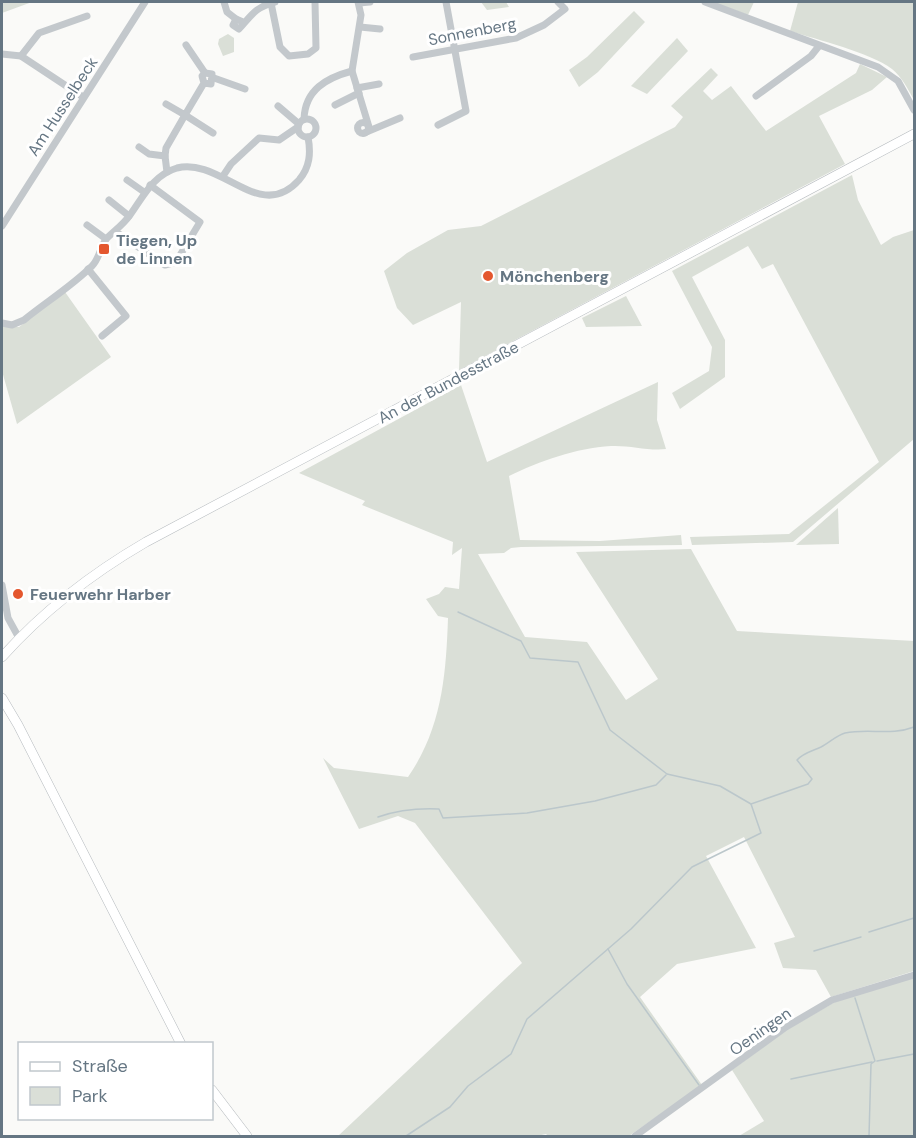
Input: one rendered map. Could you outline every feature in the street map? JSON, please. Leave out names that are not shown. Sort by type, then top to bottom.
[{"type":"main road","name":"An der Bundesstraße","points":[[2,657],[19,638],[76,586],[146,542],[915,134]]},
{"type":"main road","points":[[2,698],[5,709],[180,1042]]},
{"type":"main road","points":[[213,1091],[247,1137]]},
{"type":"street","name":"Am Husselbeck","points":[[2,226],[145,2]]},
{"type":"street","points":[[224,2],[227,12],[239,20],[242,27],[235,32]]},
{"type":"street","points":[[239,20],[262,4],[273,2],[280,47],[289,56],[308,54],[316,48],[315,2]]},
{"type":"street","points":[[370,2],[358,2],[360,27],[352,71],[367,130],[399,118]]},
{"type":"street","points":[[438,125],[466,111],[446,2]]},
{"type":"street","name":"Sonnenberg","points":[[413,57],[530,33],[565,9],[558,2]]},
{"type":"street","points":[[705,2],[878,67],[898,81],[915,110]]},
{"type":"street","points":[[21,56],[39,33],[87,16]]},
{"type":"street","points":[[360,27],[380,29]]},
{"type":"street","points":[[186,45],[205,73]]},
{"type":"street","points":[[756,96],[811,56],[819,46]]},
{"type":"street","points":[[2,54],[21,56],[83,98]]},
{"type":"street","points":[[223,176],[231,164],[260,138],[279,140],[300,124],[313,121],[316,126],[314,134],[308,137],[300,134],[300,124],[305,104],[311,93],[332,79],[352,71]]},
{"type":"street","points":[[205,73],[209,72],[214,78],[245,89]]},
{"type":"street","points":[[167,172],[166,148],[204,83],[202,76],[205,73]]},
{"type":"street","points":[[204,83],[211,84],[214,78]]},
{"type":"street","points":[[335,105],[358,91],[379,84]]},
{"type":"street","points":[[166,104],[213,133]]},
{"type":"street","points":[[278,106],[300,124]]},
{"type":"street","points":[[2,323],[12,325],[24,320],[88,269],[99,258],[106,239],[116,232],[129,216],[144,192],[167,172],[188,166],[203,168],[223,176],[254,194],[281,192],[297,182],[304,172],[310,157],[308,137]]},
{"type":"street","points":[[139,147],[149,154],[165,156]]},
{"type":"street","points":[[127,180],[144,192]]},
{"type":"street","points":[[116,232],[165,265],[176,262],[200,222],[150,185]]},
{"type":"street","points":[[109,200],[129,216]]},
{"type":"street","points":[[87,225],[106,239]]},
{"type":"street","points":[[88,269],[126,316],[102,336]]},
{"type":"street","points":[[2,585],[8,618],[19,638]]},
{"type":"street","name":"Oeningen","points":[[635,1137],[786,1027],[832,1000],[915,975]]},
{"type":"green space","points":[[2,2],[32,2],[2,13]]},
{"type":"green space","points":[[481,2],[506,2],[509,7],[487,10]]},
{"type":"green space","points":[[713,2],[754,2],[748,15]]},
{"type":"green space","points":[[798,2],[914,2],[914,100],[899,76],[882,63],[829,42],[790,31]]},
{"type":"green space","points":[[634,11],[645,22],[598,72],[579,87],[569,70],[587,57]]},
{"type":"green space","points":[[228,34],[234,38],[234,52],[223,56],[218,44],[219,39]]},
{"type":"green space","points":[[677,38],[688,51],[647,94],[631,86]]},
{"type":"green space","points":[[860,64],[887,77],[872,90],[819,116],[845,164],[459,370],[461,302],[413,325],[397,308],[384,271],[407,253],[448,230],[481,226],[675,127],[683,117],[671,106],[711,68],[718,75],[703,91],[712,100],[731,86],[766,131],[856,73]]},
{"type":"green space","points":[[852,175],[858,200],[881,245],[893,237],[914,230],[914,439],[793,542],[692,545],[690,537],[789,534],[879,462],[773,264],[762,269],[748,246],[692,277],[725,340],[725,377],[680,409],[672,393],[709,371],[712,347],[672,271]]},
{"type":"green space","points":[[65,292],[111,357],[17,424],[2,371],[2,326],[19,327]]},
{"type":"green space","points":[[626,296],[642,326],[586,327],[582,318]]},
{"type":"green space","points":[[658,382],[657,420],[666,449],[618,446],[585,449],[546,460],[509,476],[520,540],[600,541],[681,535],[682,545],[521,547],[511,548],[504,553],[478,554],[525,637],[587,642],[626,700],[658,679],[576,552],[691,549],[737,631],[914,641],[914,971],[831,997],[816,970],[783,968],[774,943],[795,937],[744,837],[706,856],[756,948],[677,964],[640,997],[702,1085],[629,1136],[548,1136],[546,1134],[537,1136],[338,1136],[522,963],[415,823],[398,816],[359,829],[323,758],[334,768],[408,777],[428,740],[435,720],[446,660],[448,618],[438,616],[426,599],[439,594],[445,587],[459,589],[462,548],[452,555],[453,542],[362,505],[365,501],[299,473],[461,385],[487,462]]},
{"type":"green space","points":[[838,508],[839,544],[796,545]]},
{"type":"green space","points":[[914,977],[914,1136],[739,1136],[764,1121],[732,1070],[788,1029],[835,1002]]},
{"type":"waterway","points":[[406,1136],[450,1107],[468,1086],[511,1054],[527,1019],[631,929],[692,867],[761,833],[751,804],[720,786],[667,774],[610,730],[578,662],[530,658],[521,641],[458,612]]},
{"type":"waterway","points":[[751,804],[808,784],[812,779],[797,760],[842,734],[897,731],[914,727]]},
{"type":"waterway","points":[[378,817],[400,811],[423,809],[439,809],[443,818],[527,813],[595,801],[656,785],[666,775]]},
{"type":"waterway","points":[[869,932],[914,918]]},
{"type":"waterway","points":[[814,951],[861,937]]},
{"type":"waterway","points":[[608,949],[627,984],[699,1085]]},
{"type":"waterway","points":[[855,998],[875,1061],[871,1064],[869,1136]]},
{"type":"waterway","points":[[877,1061],[914,1054]]},
{"type":"waterway","points":[[791,1079],[872,1062]]},
{"type":"place","name":"Tiegen, Up de Linnen","points":[[104,249]]},
{"type":"place","name":"Mönchenberg","points":[[488,276]]},
{"type":"place","name":"Feuerwehr Harber","points":[[18,594]]}]
